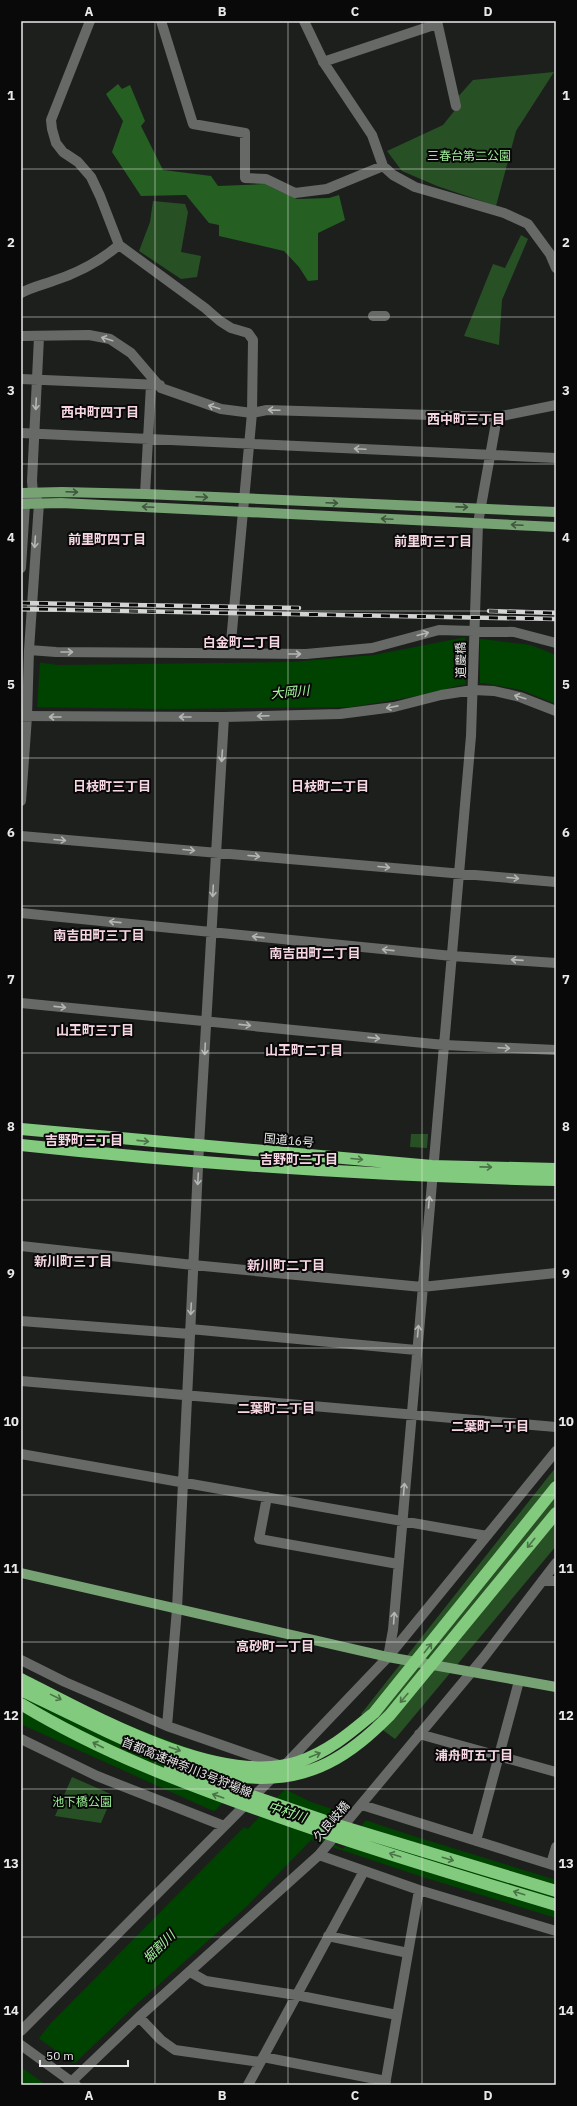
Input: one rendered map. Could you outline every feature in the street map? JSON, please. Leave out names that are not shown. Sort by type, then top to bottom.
[{"type":"highway","name":"国道16号","points":[[21,1129],[432,1171],[556,1169]]},
{"type":"highway","name":"国道16号","points":[[21,1145],[198,1161],[432,1171],[556,1180]]},
{"type":"highway","points":[[21,1679],[96,1716],[159,1744],[202,1758],[259,1768],[296,1762],[320,1753],[342,1740],[374,1714],[556,1487]]},
{"type":"highway","points":[[21,1691],[148,1750],[204,1770],[249,1778],[267,1778],[290,1776],[313,1770],[334,1760],[366,1739],[390,1715],[556,1513]]},
{"type":"highway","name":"首都高速神奈川3号狩場線","points":[[21,1691],[97,1734],[174,1769],[334,1824],[556,1891]]},
{"type":"highway","name":"首都高速神奈川3号狩場線","points":[[21,1704],[113,1753],[210,1793],[315,1829],[556,1905]]},
{"type":"main road","points":[[21,493],[62,492],[145,494],[556,512]]},
{"type":"main road","points":[[23,504],[39,503],[556,527]]},
{"type":"main road","points":[[21,1572],[388,1657],[519,1682],[556,1687]]},
{"type":"street","points":[[90,21],[51,120],[56,143],[63,152],[78,162],[91,177],[119,246],[205,308],[220,321],[231,328],[248,333],[253,340],[252,413],[230,653]]},
{"type":"street","points":[[161,21],[193,124],[244,133],[245,178],[266,180],[295,193],[327,189],[383,166]]},
{"type":"street","points":[[304,21],[323,62],[372,135],[383,166],[393,176],[415,187],[504,213],[528,224],[550,254],[556,268]]},
{"type":"street","points":[[323,62],[437,23],[456,106]]},
{"type":"street","points":[[21,293],[32,286],[83,270],[102,260],[119,246]]},
{"type":"street","points":[[374,316],[385,316]]},
{"type":"street","points":[[21,336],[39,338],[89,335],[110,339],[131,353],[156,385],[148,439],[145,494]]},
{"type":"street","points":[[21,801],[24,716],[39,503],[33,493],[32,481],[39,338]]},
{"type":"street","points":[[21,379],[156,385],[198,402],[221,409],[252,413],[267,410],[497,417],[556,405]]},
{"type":"street","name":"道慶橋","points":[[388,1657],[393,1630],[401,1521],[459,873],[473,687],[473,633],[478,523],[482,508],[497,417]]},
{"type":"street","points":[[21,433],[556,458]]},
{"type":"street","points":[[21,568],[23,504],[33,493]]},
{"type":"street","points":[[29,650],[306,654],[372,648],[439,630],[473,633],[514,632],[556,643]]},
{"type":"street","points":[[24,716],[224,718],[340,714],[394,707],[473,687],[520,697],[556,712]]},
{"type":"street","points":[[167,1726],[177,1608],[198,1161],[224,718]]},
{"type":"street","points":[[21,836],[556,882]]},
{"type":"street","points":[[21,912],[452,956],[556,963]]},
{"type":"street","points":[[21,1003],[444,1045],[556,1050]]},
{"type":"street","points":[[21,1246],[193,1266],[422,1286],[556,1274]]},
{"type":"street","points":[[21,1321],[190,1332],[416,1350]]},
{"type":"street","points":[[21,1380],[556,1427]]},
{"type":"street","points":[[21,2031],[283,1767],[388,1657],[556,1450]]},
{"type":"street","points":[[21,1454],[487,1536]]},
{"type":"street","points":[[267,1497],[259,1539],[398,1564]]},
{"type":"street","name":"久良岐橋","points":[[72,2084],[139,2017],[319,1855],[471,1672],[556,1563]]},
{"type":"street","points":[[542,1581],[556,1581]]},
{"type":"street","points":[[21,1660],[65,1682],[167,1726],[283,1767]]},
{"type":"street","points":[[476,1841],[519,1682]]},
{"type":"street","points":[[420,1734],[556,1772]]},
{"type":"street","points":[[21,1739],[97,1776],[224,1826]]},
{"type":"street","points":[[362,1805],[554,1865],[556,1847]]},
{"type":"street","points":[[319,1855],[419,1890],[556,1931]]},
{"type":"street","points":[[248,2085],[364,1871]]},
{"type":"street","points":[[139,2017],[161,2040],[175,2050],[262,2060],[385,2083],[419,1890]]},
{"type":"street","points":[[328,1936],[408,1953]]},
{"type":"street","points":[[190,1972],[206,1981],[296,1995],[397,2015]]},
{"type":"street","points":[[21,2045],[72,2084]]},
{"type":"green space","name":"三春台第二公園","points":[[554,72],[516,131],[496,206],[437,186],[402,171],[387,151],[443,125],[459,105],[456,99],[473,80]]},
{"type":"green space","points":[[153,201],[185,204],[188,212],[181,252],[201,256],[197,277],[181,279],[139,251],[150,222]]},
{"type":"green space","points":[[521,235],[528,239],[502,300],[499,345],[464,336],[493,264],[505,268]]},
{"type":"green space","points":[[411,1134],[428,1134],[427,1148],[410,1147]]},
{"type":"green space","points":[[556,1467],[556,1546],[395,1739],[361,1714]]},
{"type":"green space","name":"池下橋公園","points":[[72,1777],[113,1795],[101,1823],[55,1816]]},
{"type":"shaded area","points":[[118,84],[122,89],[130,85],[145,121],[141,126],[163,170],[211,176],[218,186],[265,184],[297,199],[329,198],[339,195],[345,220],[318,233],[318,280],[308,281],[299,267],[284,251],[219,236],[219,225],[209,223],[186,195],[141,196],[112,152],[123,121],[106,94]]},
{"type":"water","name":"大岡川","points":[[466,637],[531,645],[556,655],[556,704],[521,690],[483,683],[461,685],[424,695],[352,707],[169,709],[21,707],[21,660],[58,665],[292,662],[374,655]]},
{"type":"water","points":[[21,1674],[88,1710],[244,1769],[311,1802],[407,1834],[556,1880],[556,1918],[426,1878],[311,1840],[245,1908],[139,2002],[74,2064],[60,2085],[21,2085],[21,2061],[51,2023],[250,1821],[211,1810],[21,1724]]},
{"type":"pier","points":[[465,635],[480,637],[480,684],[466,685]]},
{"type":"pier","points":[[21,658],[40,661],[37,709],[21,708]]},
{"type":"pier","points":[[252,1771],[286,1788],[248,1829],[243,1827],[247,1822],[213,1813]]},
{"type":"pier","points":[[340,1810],[367,1819],[343,1849],[316,1836]]},
{"type":"pier","points":[[37,2037],[76,2065],[62,2085],[46,2085],[21,2067],[21,2058]]},
{"type":"railway","points":[[21,603],[299,608]]},
{"type":"railway","points":[[21,609],[556,619]]},
{"type":"railway","points":[[489,611],[556,613]]},
{"type":"district","name":"西中町四丁目","points":[[100,412]]},
{"type":"district","name":"西中町三丁目","points":[[466,419]]},
{"type":"district","name":"前里町四丁目","points":[[107,539]]},
{"type":"district","name":"前里町三丁目","points":[[433,541]]},
{"type":"district","name":"白金町二丁目","points":[[242,642]]},
{"type":"district","name":"日枝町三丁目","points":[[112,786]]},
{"type":"district","name":"日枝町二丁目","points":[[330,786]]},
{"type":"district","name":"南吉田町三丁目","points":[[99,935]]},
{"type":"district","name":"南吉田町二丁目","points":[[315,953]]},
{"type":"district","name":"山王町三丁目","points":[[95,1030]]},
{"type":"district","name":"山王町二丁目","points":[[304,1050]]},
{"type":"district","name":"吉野町三丁目","points":[[84,1140]]},
{"type":"district","name":"吉野町二丁目","points":[[299,1159]]},
{"type":"district","name":"新川町三丁目","points":[[73,1261]]},
{"type":"district","name":"新川町二丁目","points":[[286,1265]]},
{"type":"district","name":"二葉町二丁目","points":[[276,1408]]},
{"type":"district","name":"二葉町一丁目","points":[[490,1426]]},
{"type":"district","name":"高砂町一丁目","points":[[275,1646]]},
{"type":"district","name":"浦舟町五丁目","points":[[474,1755]]},
{"type":"water label","name":"中村川","points":[[287,1812]]},
{"type":"water label","name":"堀割川","points":[[159,1947]]}]
